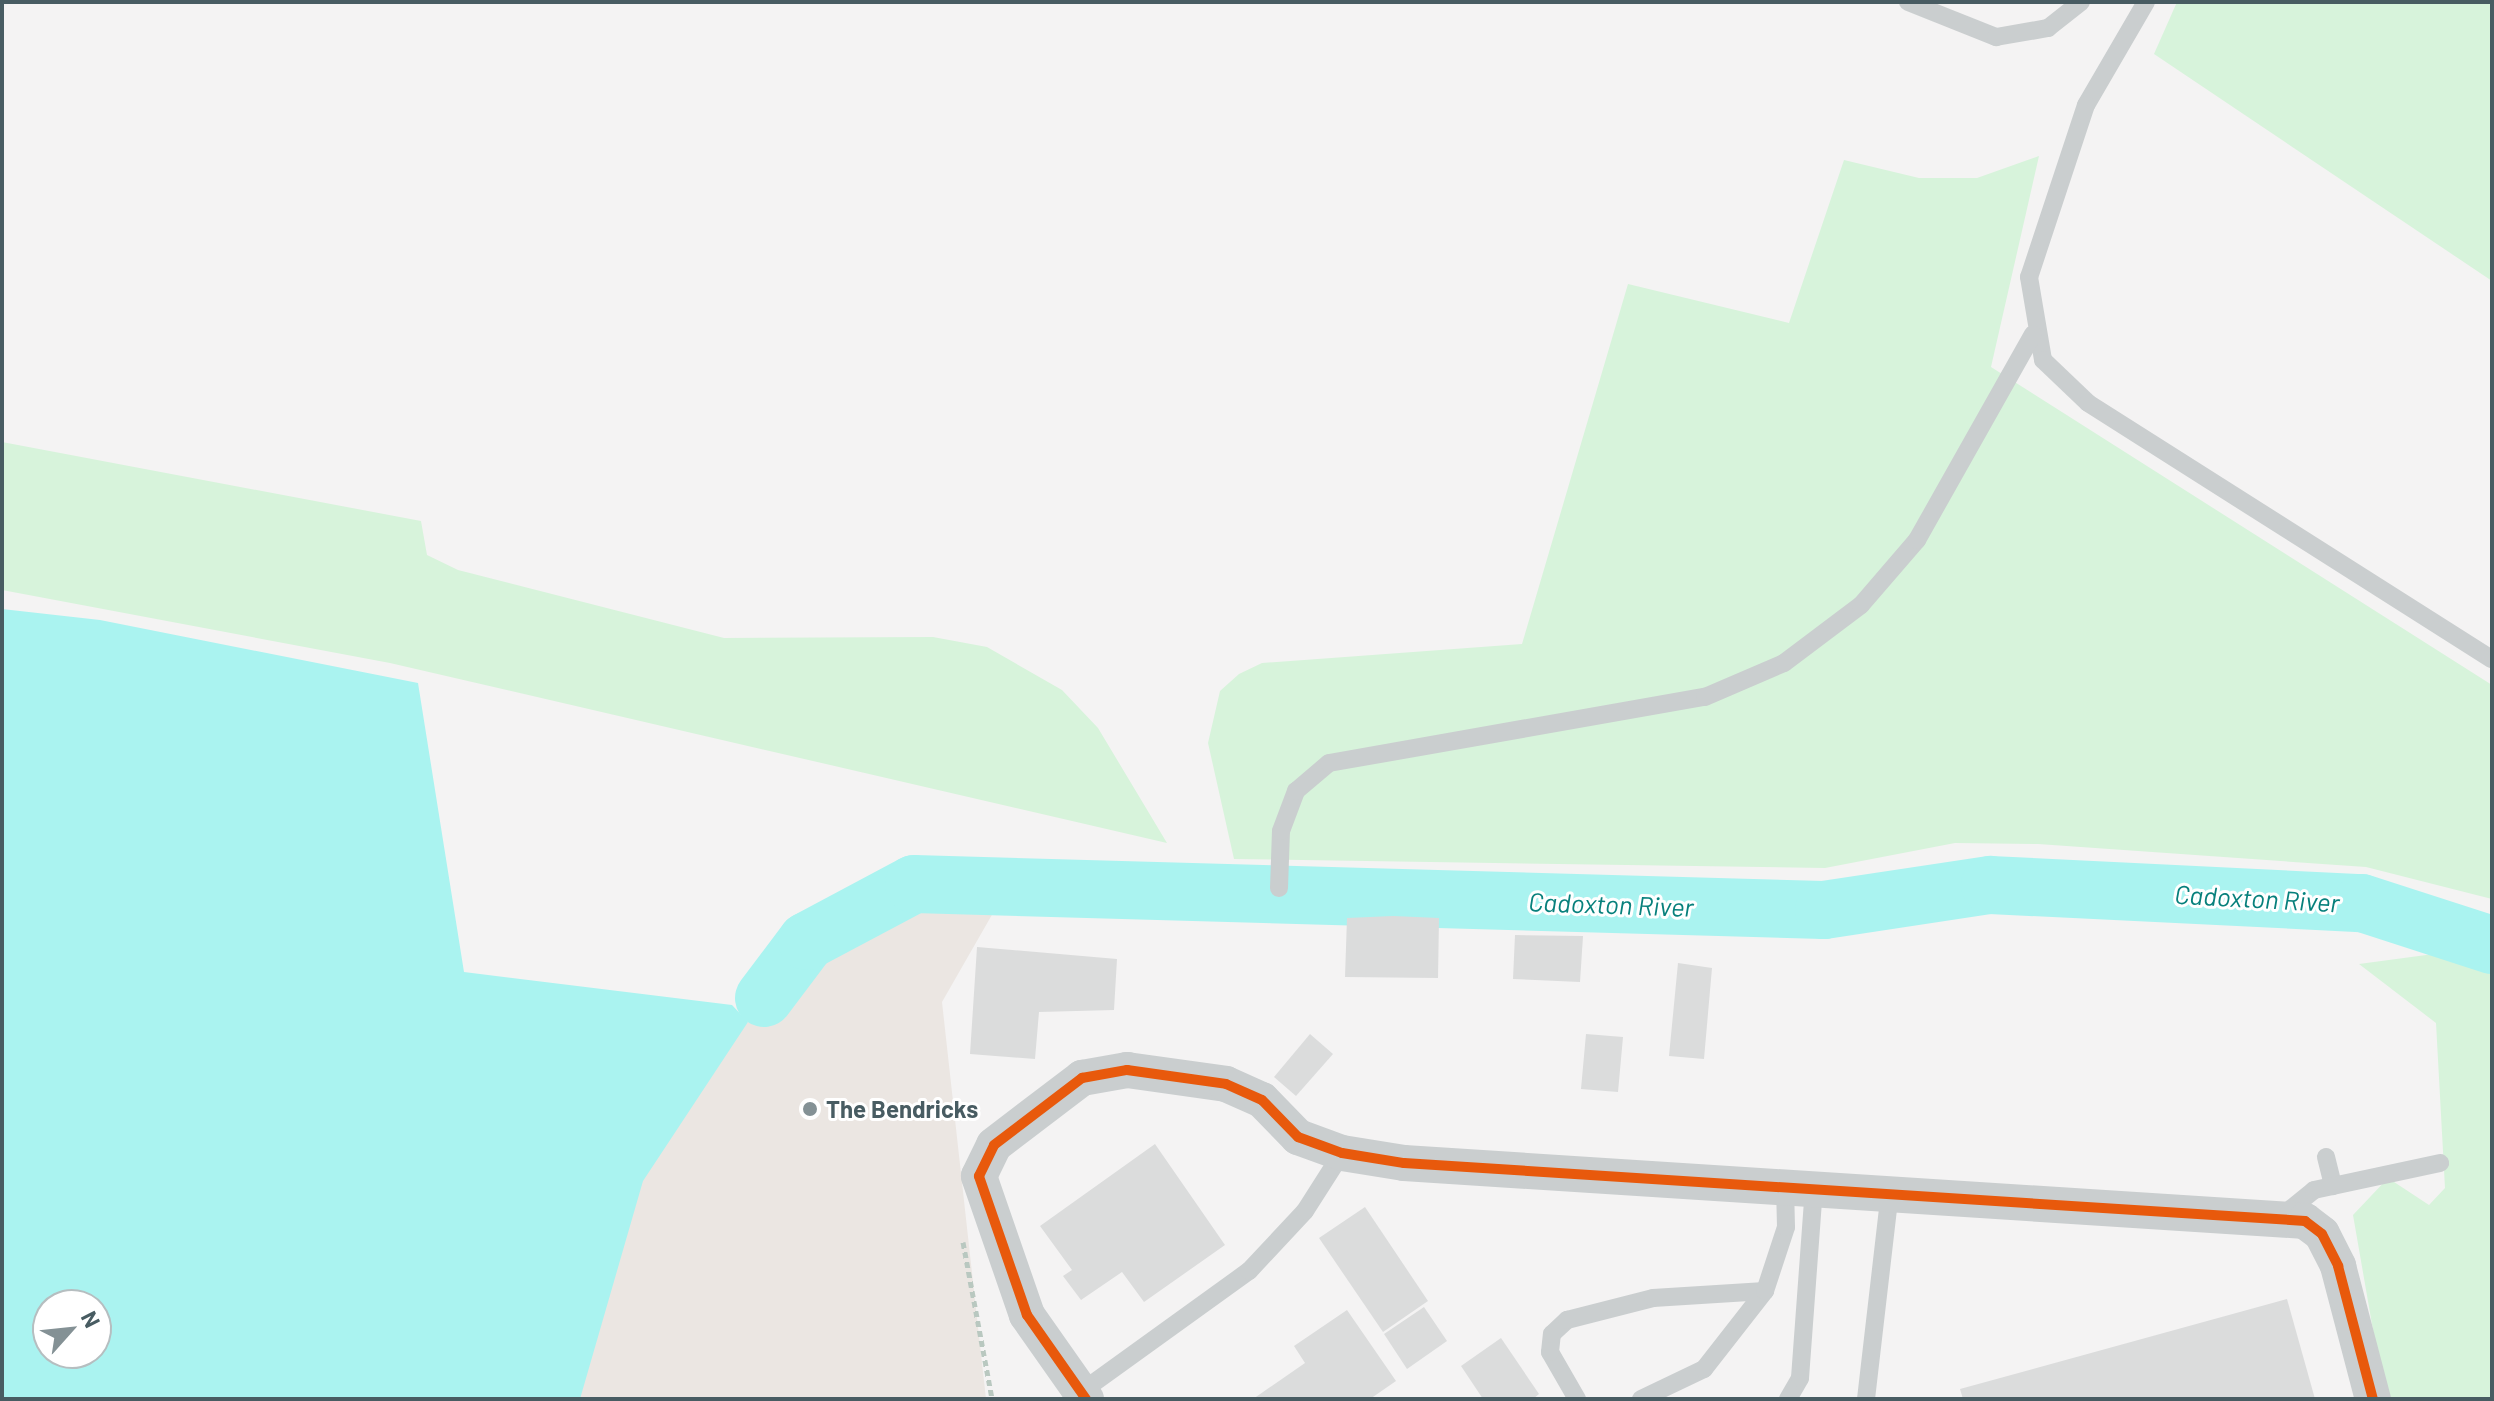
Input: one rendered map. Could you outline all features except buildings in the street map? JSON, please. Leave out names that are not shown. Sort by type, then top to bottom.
[{"type":"street","points":[[1083,1396],[1027,1315],[979,1176],[994,1145],[1082,1078],[1127,1070],[1226,1084],[1262,1100],[1298,1137],[1342,1153],[2282,1216],[2322,1234],[2338,1266],[2373,1399]]},
{"type":"lane","points":[[1908,2],[1996,37],[2048,28],[2081,2]]},
{"type":"lane","points":[[2146,2],[2086,105],[2038,245],[2029,277],[2033,334],[2043,360],[2088,403],[2492,659]]},
{"type":"lane","points":[[1279,888],[1281,831],[1296,791],[1329,763],[1705,697],[1784,663],[1861,605],[1917,540],[2033,334]]},
{"type":"lane","points":[[1083,1396],[1249,1271],[1305,1211],[1342,1153]]},
{"type":"lane","points":[[2326,1157],[2333,1186]]},
{"type":"lane","points":[[2282,1216],[2314,1190],[2440,1163]]},
{"type":"lane","points":[[1641,1399],[1704,1369],[1765,1291],[1799,1186]]},
{"type":"lane","points":[[1788,1399],[1800,1378],[1799,1186]]},
{"type":"lane","points":[[1866,1399],[1890,1192]]},
{"type":"lane","points":[[1577,1399],[1550,1352],[1552,1334],[1567,1320],[1653,1298],[1765,1291]]},
{"type":"path","points":[[962,1232],[992,1399]]},
{"type":"green space","points":[[2177,2],[2492,2],[2492,281],[2154,54]]},
{"type":"green space","points":[[2039,156],[1991,367],[2492,685],[2492,899],[2366,867],[2038,844],[1955,843],[1825,868],[1234,859],[1208,743],[1220,691],[1239,674],[1262,663],[1522,644],[1628,284],[1789,323],[1844,160],[1919,178],[1977,178]]},
{"type":"green space","points":[[2,442],[421,521],[427,555],[458,570],[724,638],[933,637],[987,647],[1062,690],[1098,728],[1167,843],[390,663],[2,590]]},
{"type":"green space","points":[[2456,951],[2492,955],[2492,1399],[2385,1399],[2353,1215],[2388,1178],[2429,1205],[2445,1188],[2436,1023],[2359,964]]},
{"type":"sand","name":"The Bendricks","points":[[1005,892],[942,1002],[986,1399],[420,1399],[748,1022],[821,950],[899,902]]},
{"type":"water","points":[[2,609],[100,620],[418,683],[464,972],[732,1005],[748,1022],[643,1181],[580,1399],[2,1399]]},
{"type":"waterway","name":"Cadoxton River","points":[[764,998],[807,941],[914,884],[1824,910],[1990,885],[2362,903],[2492,945]]},
{"type":"cycle path","points":[[1086,1399],[1027,1315],[979,1176],[994,1145],[1082,1078],[1127,1070],[1226,1084],[1262,1100],[1298,1137],[1342,1153],[1404,1163],[2305,1221],[2322,1234],[2338,1266],[2373,1399]]},
{"type":"place","name":"The Bendricks","points":[[810,1109]]}]
